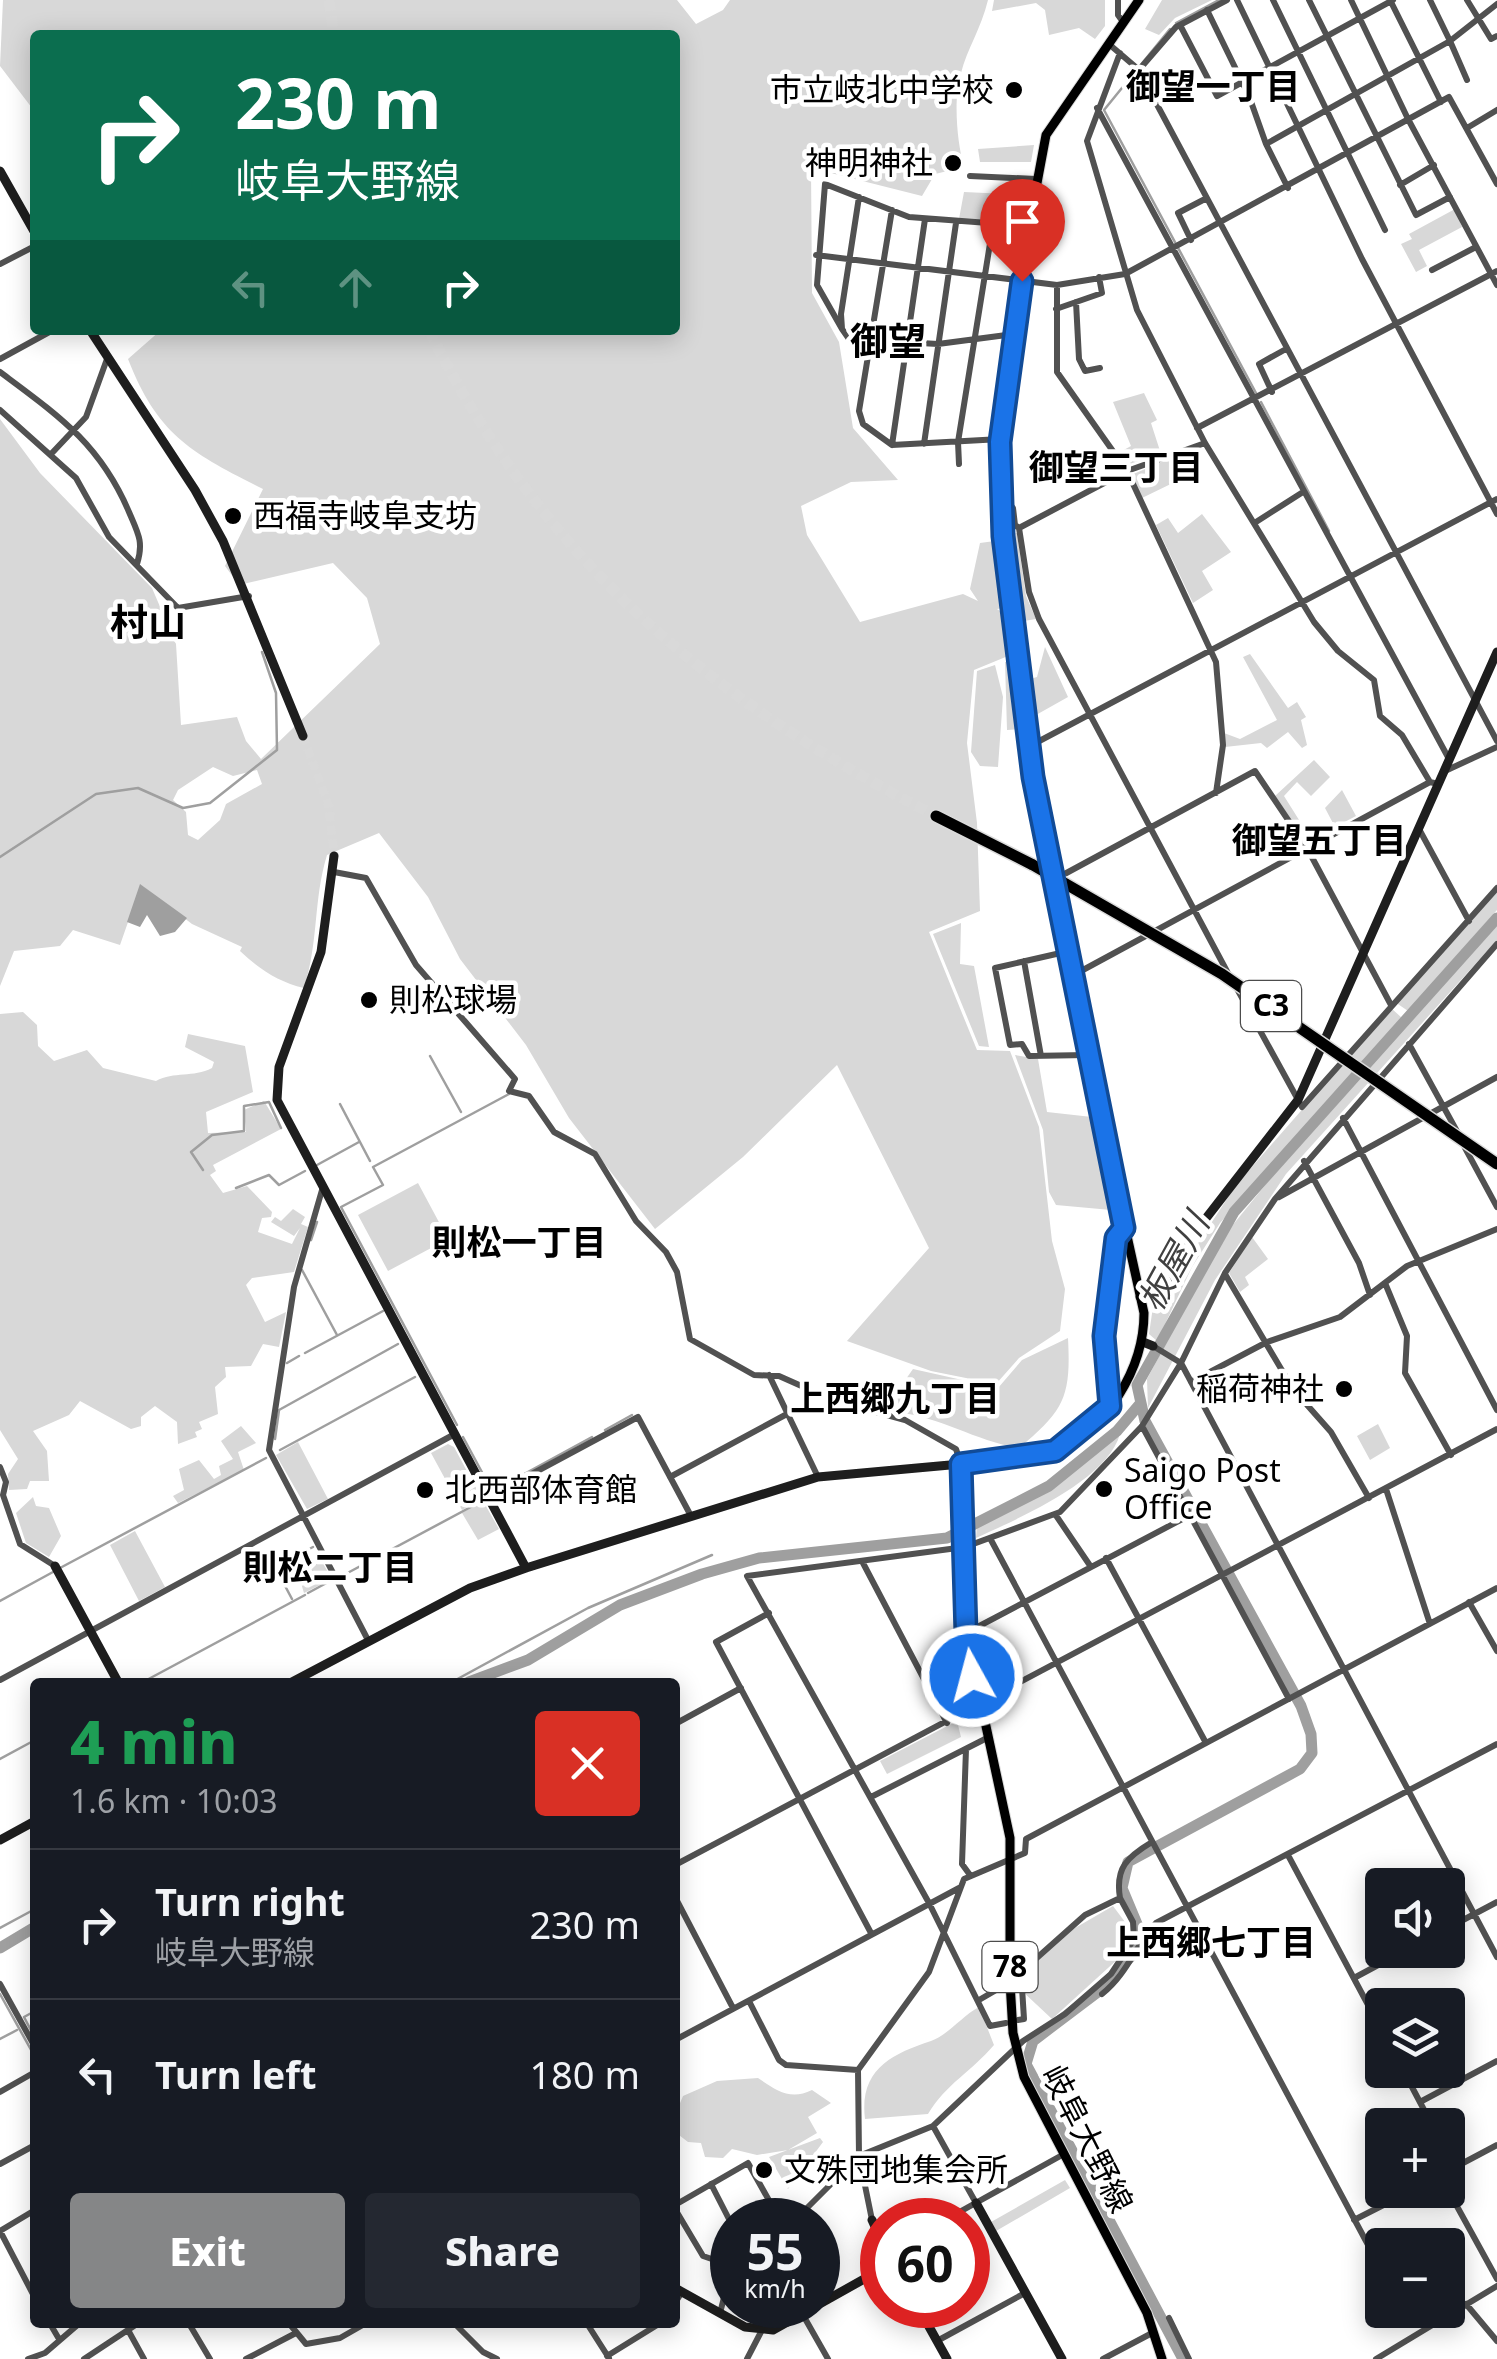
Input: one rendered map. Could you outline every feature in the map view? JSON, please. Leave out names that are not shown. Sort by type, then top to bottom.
[{"type":"highway","name":"C3","points":[[936,816],[1033,865],[1222,974],[1497,1164]]},
{"type":"main road","points":[[961,1464],[1055,1451],[1110,1406],[1148,1344],[1070,977],[1028,747],[1003,536],[1001,439],[1036,179],[1050,127],[1138,0]]},
{"type":"main road","name":"岐阜大野線","points":[[961,1464],[966,1633],[1010,1838],[1010,1982],[1016,2048],[1024,2077],[1155,2332],[1162,2359]]},
{"type":"street","points":[[1118,0],[1118,15],[1125,24]]},
{"type":"street","points":[[1138,71],[1180,25],[1227,0]]},
{"type":"street","points":[[1237,0],[1396,325],[1494,501],[1497,514]]},
{"type":"street","points":[[1273,0],[1385,230]]},
{"type":"street","points":[[1308,0],[1416,215],[1450,197]]},
{"type":"street","points":[[1350,0],[1408,119],[1476,247],[1494,273],[1497,285]]},
{"type":"street","points":[[1180,25],[1217,96],[1392,0],[1441,102]]},
{"type":"street","points":[[1430,0],[1468,80]]},
{"type":"street","points":[[1467,0],[1491,40],[1497,36]]},
{"type":"street","points":[[1266,144],[1450,41],[1497,4]]},
{"type":"street","points":[[1207,10],[1288,188]]},
{"type":"street","points":[[1110,45],[1138,71],[1497,744],[1445,770]]},
{"type":"street","points":[[1120,53],[1087,141],[1138,310],[1204,443],[1325,638],[1374,680],[1380,716],[1402,735],[1434,783]]},
{"type":"street","points":[[816,256],[1057,285],[1125,274],[1450,97],[1497,184]]},
{"type":"street","points":[[1097,108],[1450,760]]},
{"type":"street","points":[[1467,128],[1497,110]]},
{"type":"street","points":[[1400,184],[1434,165]]},
{"type":"street","points":[[0,171],[30,224]]},
{"type":"street","points":[[970,176],[1036,179]]},
{"type":"street","points":[[1014,334],[940,343],[849,339],[817,285],[816,256],[826,184],[925,219],[1029,226]]},
{"type":"street","points":[[842,329],[859,197]]},
{"type":"street","points":[[1191,240],[1178,213],[1206,199]]},
{"type":"street","points":[[892,210],[859,411],[863,424],[892,445],[1001,439]]},
{"type":"street","points":[[892,445],[925,219]]},
{"type":"street","points":[[924,444],[956,223]]},
{"type":"street","points":[[960,464],[958,442],[994,225]]},
{"type":"street","points":[[1432,270],[1476,247]]},
{"type":"street","points":[[0,264],[30,249]]},
{"type":"street","points":[[1197,428],[1494,273]]},
{"type":"street","points":[[1056,309],[1102,293],[1099,277]]},
{"type":"street","points":[[1057,285],[1057,372],[1127,471],[1212,651],[1219,680],[1223,745],[1216,794]]},
{"type":"street","points":[[1076,302],[1079,359],[1085,371],[1100,368]]},
{"type":"street","points":[[0,359],[45,335]]},
{"type":"street","points":[[93,335],[195,490],[248,596],[303,736]]},
{"type":"street","points":[[1272,392],[1259,364],[1286,349]]},
{"type":"street","points":[[52,453],[77,430],[96,394],[106,360]]},
{"type":"street","points":[[0,372],[77,430],[126,498],[143,545],[137,564]]},
{"type":"street","points":[[0,410],[76,478],[109,537],[182,610],[248,596]]},
{"type":"street","points":[[1020,528],[1127,471],[1204,443]]},
{"type":"street","points":[[1256,522],[1303,492]]},
{"type":"street","points":[[1005,498],[1020,528],[1028,592],[1088,715],[1302,1107],[1497,888]]},
{"type":"street","points":[[1028,747],[1494,501]]},
{"type":"street","points":[[1140,1297],[1165,1284],[1193,1235],[1298,1100],[1419,829],[1434,783],[1450,760],[1497,652]]},
{"type":"street","points":[[1051,882],[1255,771],[1307,848],[1391,1005]]},
{"type":"street","points":[[1070,977],[1194,907],[1434,783]]},
{"type":"street","points":[[1419,829],[1469,921]]},
{"type":"street","points":[[334,856],[321,952],[278,1067],[276,1093],[282,1114],[526,1568]]},
{"type":"street","points":[[300,1678],[470,1588],[526,1568],[818,1476],[961,1464],[956,1449],[905,1420],[769,1376],[754,1375],[690,1340],[676,1272],[666,1252],[636,1221],[604,1164],[586,1147],[554,1132],[529,1096],[508,1091],[515,1079],[416,965],[366,878],[334,872]]},
{"type":"street","points":[[1006,2023],[990,2026],[929,1903],[747,1576],[863,1563],[992,1540],[1055,1514],[1142,1426],[1225,1273],[1274,1199],[1497,944]]},
{"type":"street","points":[[1065,952],[995,968],[998,1000],[1010,1045],[1022,1044],[1029,1056],[1086,1055]]},
{"type":"street","points":[[1024,961],[1041,1056]]},
{"type":"street","points":[[1409,1044],[1497,1206]]},
{"type":"street","points":[[1274,1199],[1497,1077]]},
{"type":"street","points":[[1343,1118],[1497,1410]]},
{"type":"street","points":[[1304,1161],[1359,1262],[1364,1288],[1370,1295]]},
{"type":"street","points":[[322,1190],[294,1287],[269,1450],[369,1642]]},
{"type":"street","points":[[1110,1406],[1104,1336],[1116,1238],[1124,1228]]},
{"type":"street","points":[[1191,1382],[1267,1342],[1340,1317],[1390,1275],[1497,1230]]},
{"type":"street","points":[[1225,1273],[1293,1389],[1331,1432],[1369,1498]]},
{"type":"street","points":[[1384,1283],[1407,1336],[1405,1373],[1451,1455]]},
{"type":"street","points":[[1148,1344],[1178,1360],[1191,1382],[1497,1957]]},
{"type":"street","points":[[769,1376],[818,1476]]},
{"type":"street","points":[[670,1477],[787,1414]]},
{"type":"street","points":[[488,1498],[638,1418],[692,1516]]},
{"type":"street","points":[[1142,1426],[1293,1696]]},
{"type":"street","points":[[680,1863],[1497,1429]]},
{"type":"street","points":[[0,1680],[452,1434]]},
{"type":"street","points":[[0,1467],[6,1482],[3,1495],[20,1544],[57,1570],[116,1678]]},
{"type":"street","points":[[1386,1489],[1430,1624]]},
{"type":"street","points":[[1055,1514],[1090,1567]]},
{"type":"street","points":[[966,1633],[1190,1515]]},
{"type":"street","points":[[992,1540],[1365,2240]]},
{"type":"street","points":[[1106,1558],[1206,1743]]},
{"type":"street","points":[[863,1563],[947,1723]]},
{"type":"street","points":[[868,2198],[859,2156],[858,2070],[914,1995],[945,1933],[959,1888],[970,1875],[1025,1853],[1026,1839],[1497,1588]]},
{"type":"street","points":[[1469,1602],[1497,1651]]},
{"type":"street","points":[[770,1614],[716,1642],[872,1933]]},
{"type":"street","points":[[680,1721],[741,1688]]},
{"type":"street","points":[[871,1797],[987,1738]]},
{"type":"street","points":[[1102,1994],[1128,1970],[1144,1936],[1156,1923],[1189,1910],[1497,1744]]},
{"type":"street","points":[[966,1749],[962,1864],[970,1875]]},
{"type":"street","points":[[0,1840],[30,1824]]},
{"type":"street","points":[[817,2198],[859,2156],[933,2126],[1016,2048],[1065,2014],[1122,1961],[1135,1931],[1120,1898],[1119,1873],[1125,1860],[1152,1842]]},
{"type":"street","points":[[1289,1857],[1365,1999]]},
{"type":"street","points":[[680,2037],[959,1888]]},
{"type":"street","points":[[1018,2020],[1024,2020],[1021,1972],[1085,1916],[1120,1898]]},
{"type":"street","points":[[1465,1919],[1497,1902]]},
{"type":"street","points":[[680,1907],[733,2008]]},
{"type":"street","points":[[1354,1978],[1373,1968]]},
{"type":"street","points":[[979,2000],[1010,1982]]},
{"type":"street","points":[[0,1984],[30,2038]]},
{"type":"street","points":[[749,2001],[779,2060],[786,2065],[858,2070]]},
{"type":"street","points":[[1420,2102],[1497,2061]]},
{"type":"street","points":[[0,2092],[30,2075]]},
{"type":"street","points":[[1413,2088],[1423,2108]]},
{"type":"street","points":[[933,2126],[973,2198]]},
{"type":"street","points":[[1465,2162],[1497,2145]]},
{"type":"street","points":[[0,2164],[30,2148]]},
{"type":"street","points":[[985,2198],[1065,2153]]},
{"type":"street","points":[[680,2204],[748,2163],[768,2198]]},
{"type":"street","points":[[711,2184],[718,2198]]},
{"type":"street","points":[[1354,2220],[1378,2208]]},
{"type":"street","points":[[1458,2208],[1497,2282],[1466,2304],[1497,2341]]},
{"type":"street","points":[[30,2213],[0,2231],[30,2288]]},
{"type":"street","points":[[680,2216],[702,2256],[710,2259]]},
{"type":"street","points":[[990,2229],[1062,2359]]},
{"type":"street","points":[[680,2291],[710,2307]]},
{"type":"street","points":[[937,2341],[1024,2292]]},
{"type":"street","points":[[1169,2318],[1189,2359]]},
{"type":"street","points":[[53,2328],[60,2339]]},
{"type":"street","points":[[28,2359],[45,2353],[74,2328]]},
{"type":"street","points":[[84,2359],[131,2328]]},
{"type":"street","points":[[192,2328],[210,2359]]},
{"type":"street","points":[[291,2328],[306,2344],[340,2338],[358,2328]]},
{"type":"street","points":[[459,2328],[483,2352],[497,2359]]},
{"type":"street","points":[[590,2328],[608,2357],[653,2328]]},
{"type":"street","points":[[751,2328],[777,2328]]},
{"type":"street","points":[[811,2328],[828,2359]]},
{"type":"street","points":[[930,2328],[948,2359]]},
{"type":"street","points":[[1376,2359],[1424,2328]]},
{"type":"street","points":[[128,2330],[144,2359]]},
{"type":"street","points":[[747,2359],[762,2330]]},
{"type":"street","points":[[1104,2359],[1155,2332]]},
{"type":"street","points":[[246,2359],[294,2334]]},
{"type":"shaded area","points":[[3,0],[677,0],[696,24],[723,10],[730,0],[988,0],[957,95],[964,167],[935,174],[922,196],[811,168],[812,293],[839,342],[853,428],[898,480],[851,482],[801,506],[807,535],[860,622],[963,594],[978,601],[970,589],[980,543],[1002,540],[1009,607],[997,609],[1003,613],[1008,656],[974,670],[967,743],[977,823],[980,911],[929,932],[977,1050],[1010,1051],[1039,1127],[1052,1241],[1065,1289],[1060,1331],[1019,1358],[996,1384],[931,1371],[847,1341],[929,1248],[837,1065],[743,1157],[655,1229],[569,1118],[526,1045],[460,959],[428,897],[379,833],[327,855],[304,988],[270,974],[240,951],[242,947],[192,924],[141,885],[120,945],[73,930],[60,946],[14,951],[0,986],[0,419],[40,473],[152,588],[176,644],[181,725],[237,717],[246,741],[261,759],[380,644],[367,598],[333,563],[239,585],[225,566],[263,489],[180,439],[152,407],[128,359],[155,335],[680,335],[680,30],[30,30],[30,105],[0,66]],"holes":[[[213,767],[233,776],[257,770],[262,784],[226,804],[220,820],[198,840],[188,835],[186,812],[173,800],[178,790]]]},
{"type":"shaded area","points":[[994,0],[1105,0],[1105,26],[1095,39],[1079,28],[1049,35],[1045,10],[1036,3],[992,11]]},
{"type":"shaded area","points":[[1162,0],[1212,0],[1175,18],[1159,35],[1145,29]]},
{"type":"shaded area","points":[[1034,145],[1031,162],[980,162],[978,149]]},
{"type":"shaded area","points":[[964,192],[1029,195],[1024,225],[959,219]]},
{"type":"shaded area","points":[[1455,209],[1462,227],[1419,250],[1427,266],[1416,272],[1401,244],[1412,239],[1409,234]]},
{"type":"shaded area","points":[[1144,393],[1157,420],[1151,423],[1161,454],[1126,465],[1120,452],[1131,446],[1113,402]]},
{"type":"shaded area","points":[[1171,458],[1181,479],[1142,498],[1131,475]]},
{"type":"shaded area","points":[[1202,514],[1231,552],[1202,571],[1213,590],[1193,603],[1156,525],[1168,518],[1178,533]]},
{"type":"shaded area","points":[[1017,533],[1026,596],[1036,619],[1018,622],[1011,534]]},
{"type":"shaded area","points":[[1045,647],[1068,697],[1036,715],[1029,725],[1023,681],[1037,677]]},
{"type":"shaded area","points":[[1250,654],[1288,708],[1297,702],[1306,717],[1301,720],[1307,745],[1302,748],[1288,732],[1267,748],[1261,743],[1225,747],[1224,733],[1240,739],[1277,720],[1243,657]]},
{"type":"shaded area","points":[[1012,660],[1020,729],[1007,730],[1005,662]]},
{"type":"shaded area","points":[[995,665],[1003,697],[998,767],[980,766],[971,752],[977,671]]},
{"type":"shaded area","points":[[1314,760],[1330,777],[1311,796],[1297,782],[1284,796],[1311,839],[1307,842],[1275,796]]},
{"type":"shaded area","points":[[1342,790],[1356,816],[1335,827],[1325,808]]},
{"type":"shaded area","points":[[140,884],[187,918],[175,932],[160,936],[147,915],[140,927],[127,922]]},
{"type":"shaded area","points":[[1497,891],[1497,910],[1408,1011],[1395,1002]]},
{"type":"shaded area","points":[[961,923],[960,964],[974,966],[989,1047],[979,1046],[933,934]]},
{"type":"shaded area","points":[[1497,925],[1497,940],[1286,1174],[1215,1280],[1148,1408],[1147,1379],[1223,1237],[1280,1167]]},
{"type":"shaded area","points":[[1391,1008],[1402,1018],[1220,1223],[1192,1267],[1157,1341],[1149,1334],[1154,1300],[1167,1291],[1236,1185]]},
{"type":"shaded area","points":[[23,1012],[37,1025],[38,1046],[54,1061],[87,1050],[103,1068],[156,1081],[212,1068],[214,1062],[185,1047],[188,1034],[245,1046],[253,1092],[206,1112],[208,1133],[246,1132],[244,1110],[264,1101],[281,1129],[213,1165],[216,1171],[210,1175],[223,1193],[247,1186],[272,1212],[271,1217],[262,1218],[258,1232],[292,1244],[300,1228],[294,1236],[271,1222],[275,1217],[281,1221],[293,1209],[305,1217],[301,1224],[308,1227],[294,1272],[252,1278],[246,1285],[265,1322],[286,1312],[279,1347],[263,1344],[251,1366],[225,1367],[226,1377],[215,1387],[218,1414],[199,1422],[202,1429],[195,1432],[197,1437],[178,1444],[177,1422],[155,1406],[141,1417],[141,1426],[131,1429],[80,1401],[69,1415],[33,1431],[47,1451],[49,1481],[30,1481],[27,1489],[9,1490],[8,1474],[18,1459],[0,1430],[0,1014]]},
{"type":"shaded area","points":[[1015,1055],[1038,1059],[1047,1112],[1092,1117],[1111,1210],[1056,1205],[1049,1192],[1043,1130]]},
{"type":"shaded area","points":[[418,1183],[448,1239],[388,1271],[358,1215]]},
{"type":"shaded area","points":[[1252,1237],[1268,1259],[1245,1277],[1249,1285],[1240,1292],[1229,1273]]},
{"type":"shaded area","points":[[1068,1338],[1068,1374],[1062,1400],[1056,1412],[1019,1448],[897,1412],[889,1403],[913,1369],[998,1388],[1022,1360]]},
{"type":"shaded area","points":[[1378,1424],[1390,1448],[1370,1460],[1357,1436]]},
{"type":"shaded area","points":[[241,1426],[256,1443],[238,1452],[244,1470],[178,1503],[173,1496],[184,1490],[179,1469],[199,1460],[214,1479],[221,1475],[219,1466],[233,1459],[221,1441]]},
{"type":"shaded area","points":[[1120,1434],[1112,1451],[1080,1483],[976,1538],[977,1523],[1039,1496]]},
{"type":"shaded area","points":[[298,1442],[328,1499],[307,1509],[276,1455]]},
{"type":"shaded area","points":[[448,1444],[454,1447],[482,1499],[462,1510],[431,1453]]},
{"type":"shaded area","points":[[33,1497],[36,1506],[49,1508],[61,1536],[49,1557],[26,1543],[16,1513]]},
{"type":"shaded area","points":[[483,1501],[499,1529],[478,1540],[462,1513]]},
{"type":"shaded area","points":[[135,1531],[165,1587],[139,1601],[110,1545]]},
{"type":"shaded area","points":[[321,1560],[332,1579],[304,1593],[298,1573]]},
{"type":"shaded area","points":[[957,1721],[961,1737],[887,1774],[880,1761]]},
{"type":"shaded area","points":[[1113,1906],[1128,1926],[1119,1958],[1052,2019],[1021,1990],[1021,1976],[1063,1935]]},
{"type":"shaded area","points":[[979,2007],[994,2045],[928,2114],[865,2119],[867,2088],[881,2066],[937,2038]]},
{"type":"shaded area","points":[[758,2078],[790,2094],[812,2090],[831,2103],[808,2117],[817,2133],[788,2150],[757,2155],[732,2149],[723,2158],[705,2157],[701,2143],[688,2142],[680,2136],[680,2103],[683,2096],[717,2081]]},
{"type":"shaded area","points":[[820,2138],[823,2142],[788,2189],[769,2157]]},
{"type":"shaded area","points":[[1065,2180],[1070,2188],[996,2231],[991,2222]]},
{"type":"waterway","points":[[1176,23],[1219,0]]},
{"type":"waterway","points":[[1170,29],[1104,110],[1256,393]]},
{"type":"waterway","points":[[1261,402],[1329,531]]},
{"type":"waterway","points":[[0,857],[96,794],[138,788],[183,808],[210,803],[277,750],[276,693],[262,652]]},
{"type":"waterway","points":[[1183,2359],[1026,2064],[1033,2041],[1099,1991],[1134,1953],[1140,1931],[1122,1888],[1128,1862],[1300,1769],[1312,1753],[1311,1734],[1301,1706],[1145,1421],[1137,1385],[1234,1212],[1497,918]]},
{"type":"waterway","points":[[430,1056],[461,1112]]},
{"type":"waterway","points":[[457,1425],[341,1207],[383,1185],[373,1167],[509,1094]]},
{"type":"waterway","points":[[203,1170],[191,1152],[212,1135],[244,1131],[244,1106],[269,1102],[281,1128]]},
{"type":"waterway","points":[[340,1104],[370,1161]]},
{"type":"waterway","points":[[317,1165],[359,1142]]},
{"type":"waterway","points":[[236,1188],[269,1175],[279,1185],[305,1171]]},
{"type":"waterway","points":[[311,1240],[317,1222]]},
{"type":"waterway","points":[[302,1270],[337,1335]]},
{"type":"waterway","points":[[305,1353],[383,1311]]},
{"type":"waterway","points":[[275,1439],[279,1410],[398,1344]]},
{"type":"waterway","points":[[287,1363],[299,1356]]},
{"type":"waterway","points":[[280,1450],[415,1377]]},
{"type":"waterway","name":"板屋川","points":[[480,1678],[528,1660],[620,1605],[702,1574],[759,1558],[947,1538],[1049,1486],[1117,1431],[1139,1405]]},
{"type":"waterway","points":[[605,1430],[632,1415]]},
{"type":"waterway","points":[[463,1437],[491,1489]]},
{"type":"waterway","points":[[493,1491],[592,1437]]},
{"type":"waterway","points":[[60,1568],[266,1458]]},
{"type":"waterway","points":[[340,1577],[482,1501]]},
{"type":"waterway","points":[[292,1599],[275,1567],[313,1547]]},
{"type":"waterway","points":[[459,1678],[588,1608],[712,1555]]},
{"type":"waterway","points":[[0,1601],[53,1572]]},
{"type":"waterway","points":[[308,1593],[332,1580]]},
{"type":"waterway","points":[[150,1678],[305,1595]]},
{"type":"waterway","points":[[0,1759],[30,1743]]},
{"type":"waterway","points":[[0,1928],[30,1912]]},
{"type":"waterway","name":"板屋川","points":[[0,1948],[30,1930]]},
{"type":"waterway","points":[[0,1994],[30,2048]]},
{"type":"waterway","points":[[30,2014],[24,2017],[30,2028]]},
{"type":"waterway","points":[[0,2039],[17,2030]]},
{"type":"tunnel","points":[[329,0],[333,30]]},
{"type":"tunnel","points":[[432,335],[474,412],[525,487],[580,555],[640,616],[706,672],[777,724],[936,816]]},
{"type":"tunnel","points":[[303,736],[329,806],[334,856]]},
{"type":"place","name":"市立岐北中学校","points":[[1014,90]]},
{"type":"place","name":"神明神社","points":[[953,163]]},
{"type":"place","name":"西福寺岐阜支坊","points":[[233,516]]},
{"type":"place","name":"則松球場","points":[[369,1000]]},
{"type":"place","name":"稲荷神社","points":[[1344,1389]]},
{"type":"place","name":"Saigo Post Office","points":[[1104,1489]]},
{"type":"place","name":"北西部体育館","points":[[425,1490]]},
{"type":"place","name":"文殊団地集会所","points":[[764,2170]]},
{"type":"district","name":"御望一丁目","points":[[1213,87]]},
{"type":"district","name":"御望","points":[[888,342]]},
{"type":"district","name":"御望三丁目","points":[[1116,468]]},
{"type":"district","name":"村山","points":[[148,623]]},
{"type":"district","name":"御望五丁目","points":[[1319,841]]},
{"type":"district","name":"則松一丁目","points":[[519,1243]]},
{"type":"district","name":"上西郷九丁目","points":[[895,1399]]},
{"type":"district","name":"則松二丁目","points":[[330,1568]]},
{"type":"district","name":"上西郷七丁目","points":[[1211,1943]]},
{"type":"route","points":[[972,1676],[966,1633],[961,1464],[1055,1451],[1099,1420],[1110,1406],[1104,1336],[1116,1238],[1124,1228],[1051,882],[1023,712],[1003,536],[1005,498],[1000,442],[1022,281]]}]
